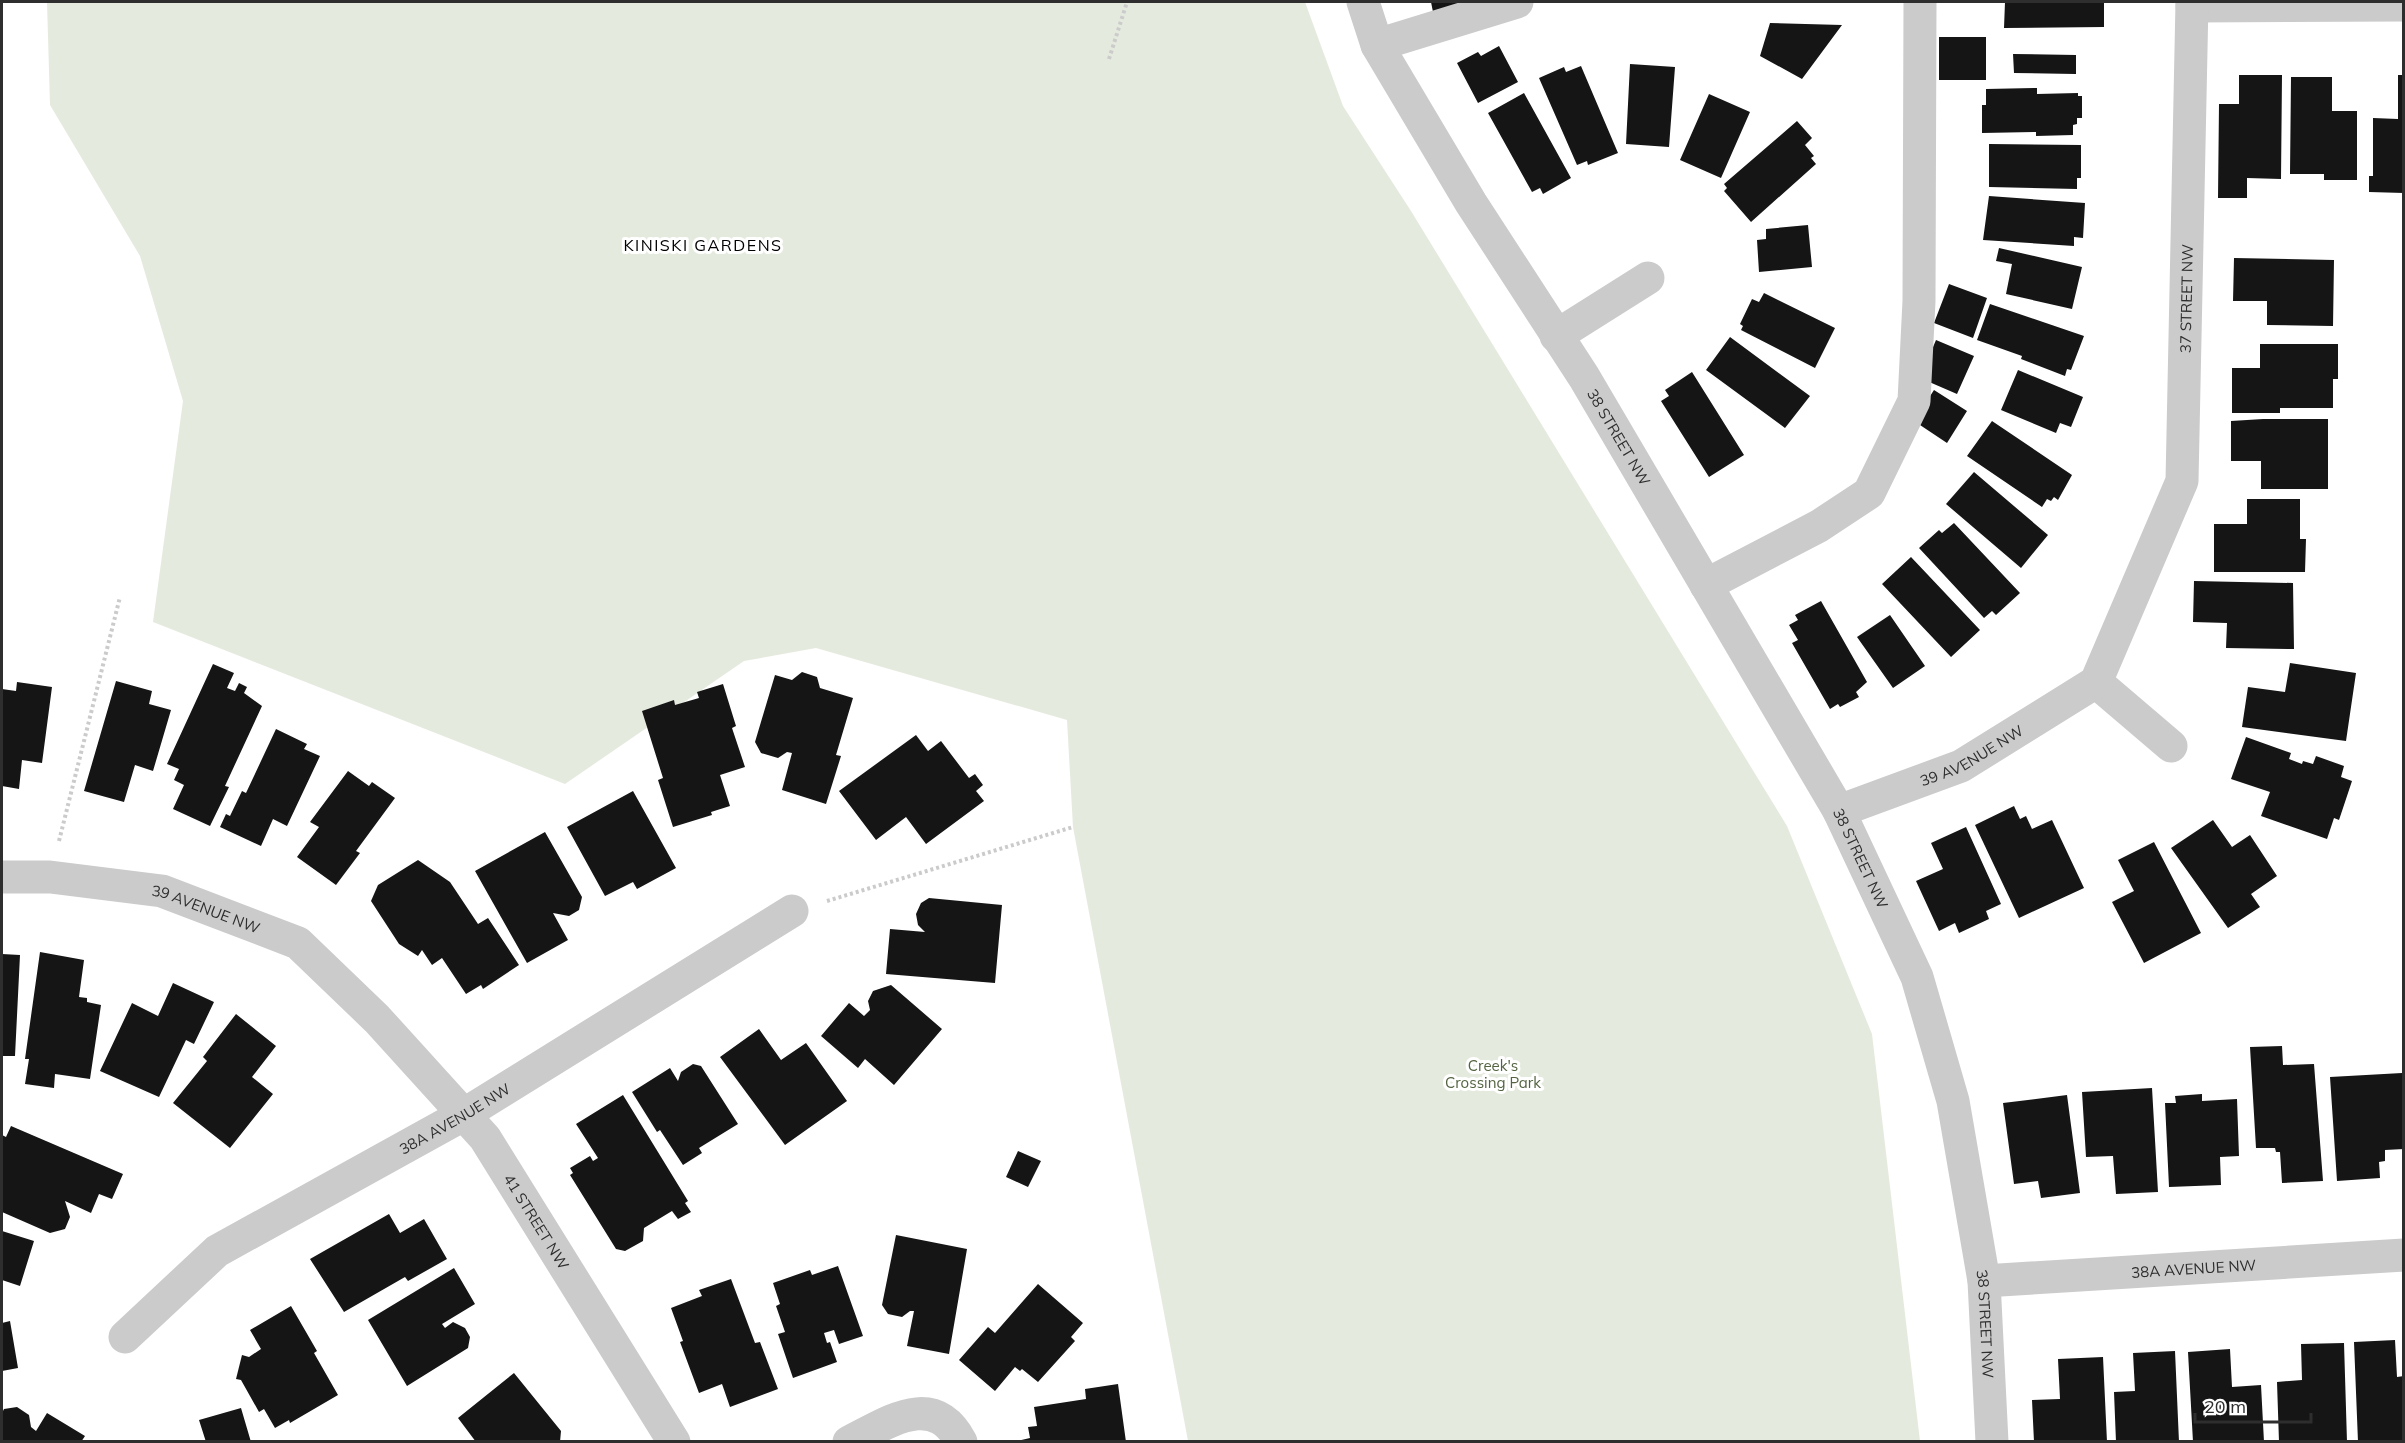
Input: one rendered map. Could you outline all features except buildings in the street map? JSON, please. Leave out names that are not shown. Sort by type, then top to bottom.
[{"type":"street","name":"38 STREET NW","points":[[1363,2],[1377,45],[1471,203],[1556,336],[1839,811],[1917,977],[1953,1101],[1984,1281],[1992,1442]]},
{"type":"street","points":[[1377,45],[1517,2]]},
{"type":"street","points":[[1706,585],[1819,526],[1869,493],[1914,401],[1919,301],[1920,2]]},
{"type":"street","points":[[2192,4],[2403,5]]},
{"type":"street","name":"37 STREET NW","points":[[2096,682],[2182,481],[2192,4]]},
{"type":"street","points":[[1556,336],[1648,278]]},
{"type":"street","points":[[2096,682],[2171,746]]},
{"type":"street","name":"39 AVENUE NW","points":[[1839,811],[1961,765],[2096,682]]},
{"type":"street","name":"39 AVENUE NW","points":[[2,877],[50,877],[162,891],[298,943],[377,1019]]},
{"type":"street","name":"38A AVENUE NW","points":[[125,1337],[217,1251],[463,1115],[792,911]]},
{"type":"street","name":"41 STREET NW","points":[[377,1019],[485,1138],[674,1442]]},
{"type":"street","name":"38A AVENUE NW","points":[[1984,1281],[2403,1255]]},
{"type":"street","points":[[849,1442],[913,1413],[926,1412],[954,1428],[961,1442]]},
{"type":"path","points":[[1109,59],[1127,2]]},
{"type":"path","points":[[50,877],[120,597]]},
{"type":"path","points":[[792,911],[1073,827]]},
{"type":"green space","name":"Creek's Crossing Park","points":[[47,2],[1305,2],[1343,106],[1411,211],[1787,826],[1872,1034],[1920,1441],[1188,1441],[1073,827],[1067,720],[816,648],[744,661],[565,784],[153,622],[183,401],[140,256],[50,105]]},
{"type":"district","name":"KINISKI GARDENS","points":[[703,245]]}]
